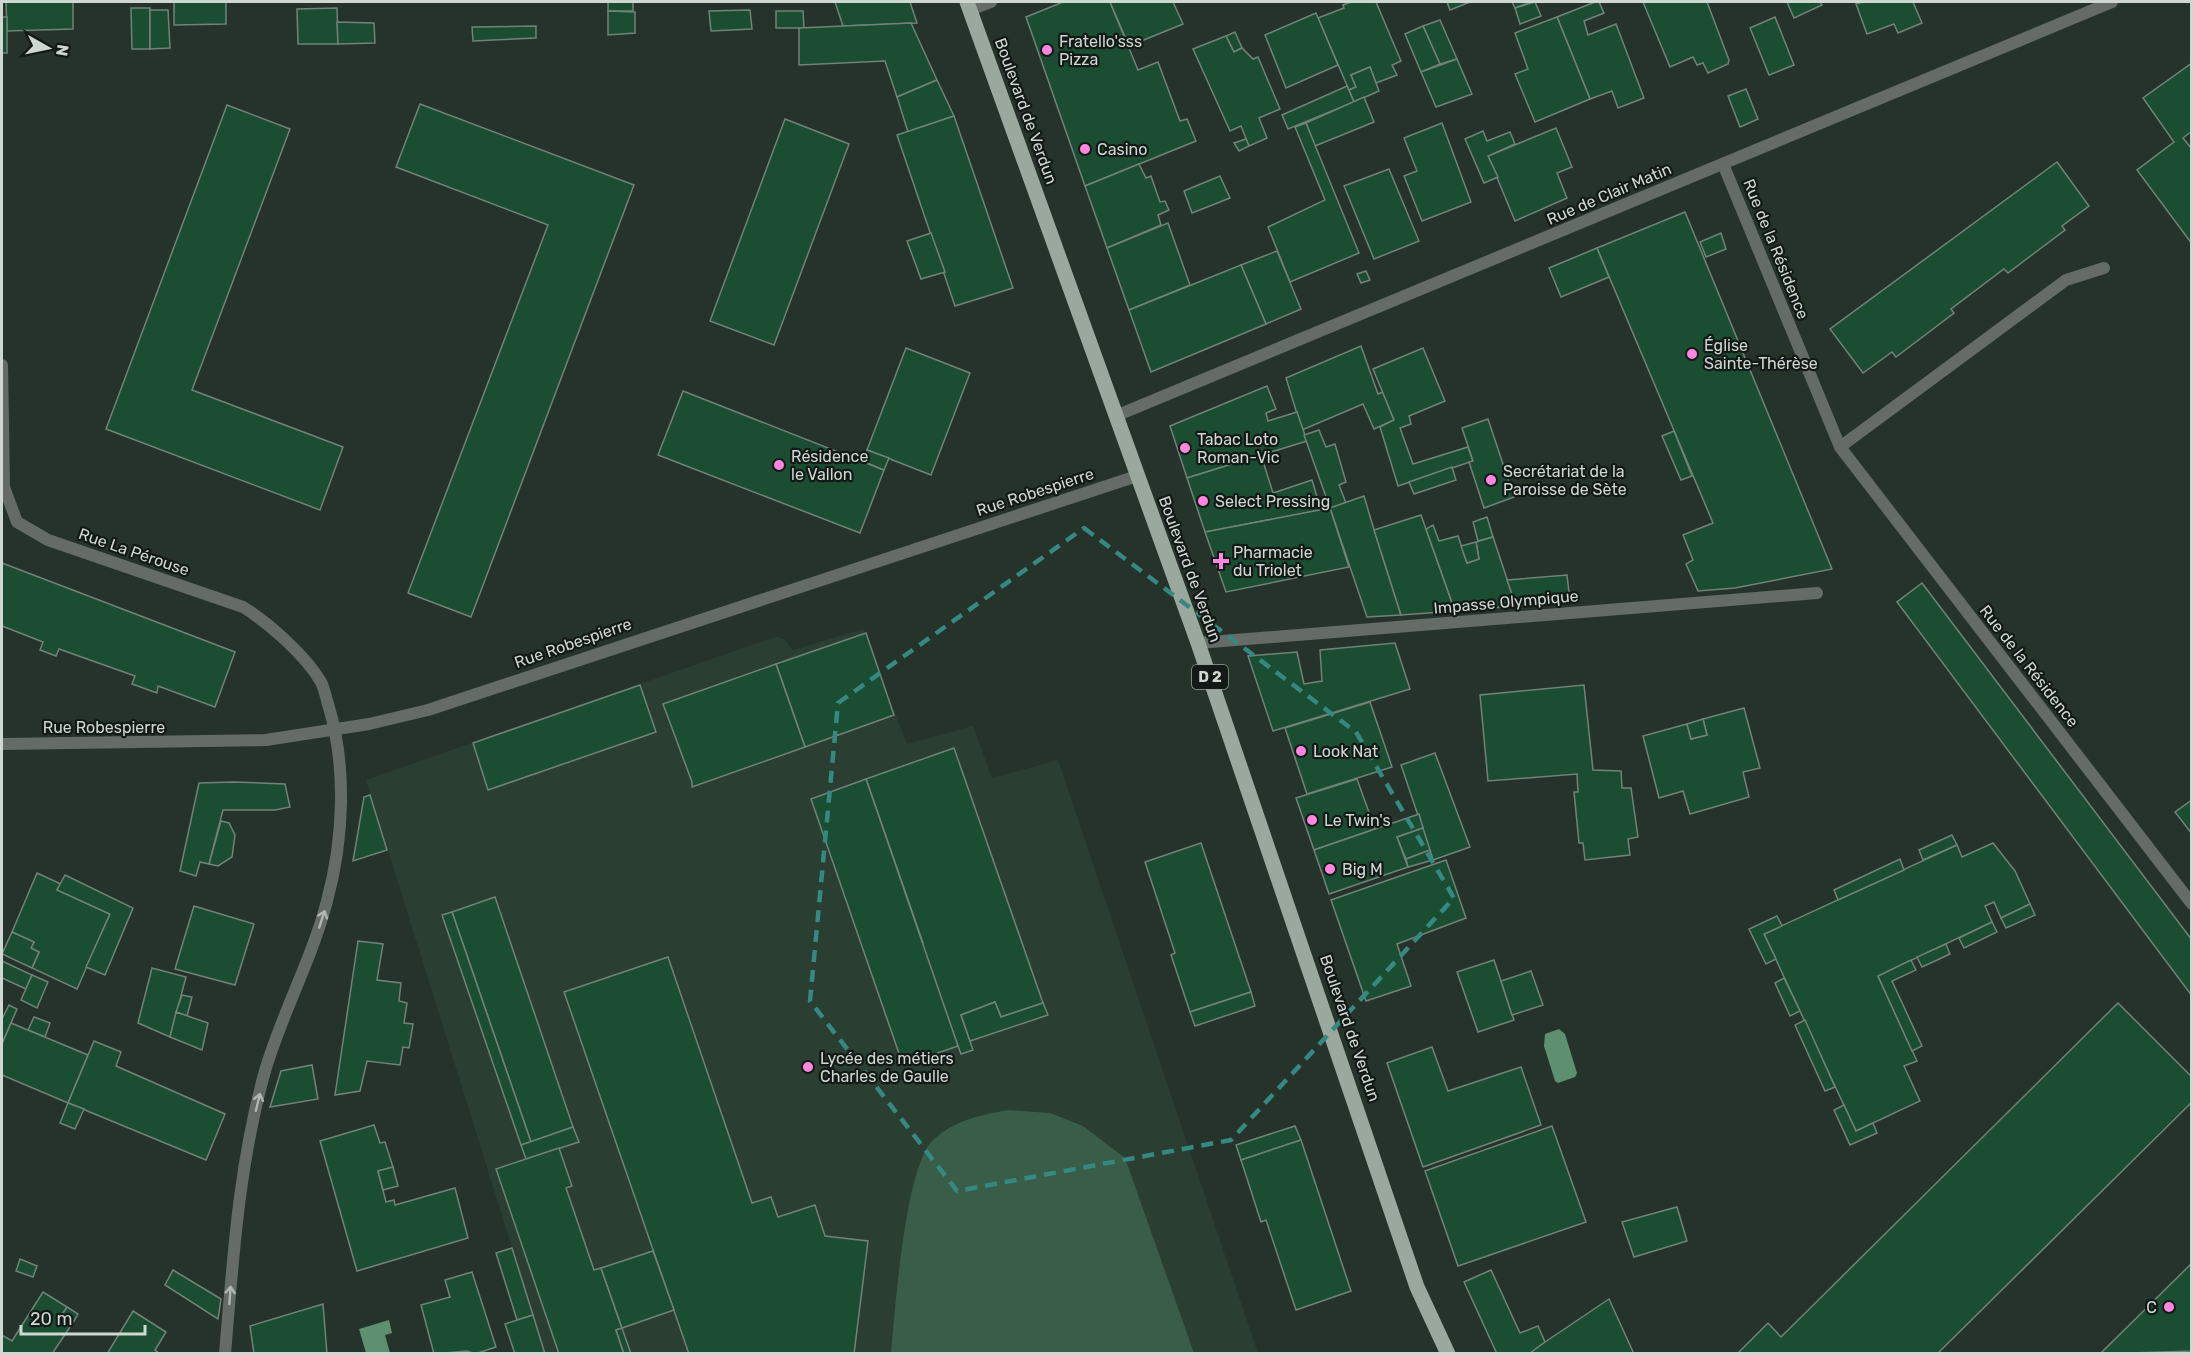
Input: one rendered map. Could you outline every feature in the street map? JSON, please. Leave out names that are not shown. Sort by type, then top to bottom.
[{"type":"main road","name":"Boulevard de Verdun","points":[[968,6],[1118,415],[1137,476],[1198,643],[1418,1287],[1448,1353]]},
{"type":"street","points":[[968,6],[991,2]]},
{"type":"street","name":"Rue de Clair Matin","points":[[1118,415],[2112,2]]},
{"type":"street","name":"Rue de la Résidence","points":[[1723,164],[1840,447],[2192,904]]},
{"type":"street","points":[[1840,447],[2066,280],[2104,268]]},
{"type":"street","name":"Rue La Pérouse","points":[[2,366],[4,487],[17,522],[48,540],[243,607],[271,625],[321,682],[336,729],[341,814],[335,863],[315,939],[284,1012],[265,1071],[250,1134],[235,1225],[225,1353]]},
{"type":"street","name":"Rue Robespierre","points":[[2,744],[240,742],[336,729],[428,710],[1137,476]]},
{"type":"street","name":"Impasse Olympique","points":[[1198,643],[1817,593]]},
{"type":"highlighted area","points":[[1084,528],[1356,732],[1454,898],[1231,1140],[957,1191],[810,1001],[838,703]]},
{"type":"shaded area","name":"Lycée des métiers Charles de Gaulle","points":[[863,629],[907,744],[973,726],[992,778],[1058,760],[1258,1353],[545,1353],[366,780],[763,641],[777,637],[784,639],[793,650]]},
{"type":"shaded area","points":[[1559,1029],[1565,1034],[1577,1073],[1575,1077],[1558,1083],[1555,1081],[1544,1046],[1545,1034]]},
{"type":"shaded area","points":[[1008,1110],[1050,1113],[1083,1126],[1125,1158],[1194,1353],[891,1353],[908,1208],[923,1155],[933,1140],[959,1123],[978,1116]]},
{"type":"shaded area","points":[[389,1320],[392,1333],[385,1335],[390,1353],[366,1353],[359,1329]]},
{"type":"building","points":[[6,2],[73,2],[73,29],[7,31]]},
{"type":"building","points":[[174,2],[226,2],[226,24],[174,25]]},
{"type":"building","points":[[608,2],[633,2],[633,11],[608,11]]},
{"type":"building","points":[[835,2],[910,2],[917,23],[843,26]]},
{"type":"building","points":[[1063,2],[1110,2],[1138,70],[1158,62],[1180,121],[1187,119],[1196,141],[1085,186],[1026,17]]},
{"type":"building","points":[[1110,2],[1173,2],[1183,24],[1129,46]]},
{"type":"building","points":[[1351,2],[1376,2],[1401,61],[1392,65],[1397,75],[1376,83],[1370,67],[1351,75],[1356,87],[1349,90],[1318,18],[1344,8],[1343,5]]},
{"type":"building","points":[[1447,2],[1470,2],[1450,10]]},
{"type":"building","points":[[1512,2],[1531,2],[1515,8]]},
{"type":"building","points":[[1535,2],[1541,16],[1520,24],[1515,8]]},
{"type":"building","points":[[1599,2],[1604,13],[1584,21],[1588,35],[1616,24],[1644,98],[1618,108],[1612,91],[1590,99],[1557,17]]},
{"type":"building","points":[[1643,2],[1707,2],[1729,60],[1728,64],[1708,73],[1703,63],[1697,65],[1693,57],[1670,67]]},
{"type":"building","points":[[1787,2],[1820,2],[1822,5],[1794,18]]},
{"type":"building","points":[[1913,2],[1922,23],[1898,33],[1894,24],[1867,34],[1856,4]]},
{"type":"building","points":[[131,8],[150,8],[150,49],[132,49]]},
{"type":"building","points":[[337,8],[338,44],[298,44],[297,9]]},
{"type":"building","points":[[150,10],[168,10],[170,48],[150,49]]},
{"type":"building","points":[[750,10],[752,29],[711,31],[709,11]]},
{"type":"building","points":[[608,11],[635,12],[635,33],[608,35]]},
{"type":"building","points":[[776,11],[803,11],[804,28],[776,28]]},
{"type":"building","points":[[1316,13],[1338,65],[1286,88],[1265,35]]},
{"type":"building","points":[[2,17],[7,17],[7,53],[2,53]]},
{"type":"building","points":[[1557,17],[1590,99],[1535,122],[1515,74],[1528,69],[1515,33]]},
{"type":"building","points":[[1775,17],[1794,65],[1769,75],[1750,28]]},
{"type":"building","points":[[1440,20],[1457,59],[1440,64],[1423,26]]},
{"type":"building","points":[[337,22],[374,23],[375,43],[338,44]]},
{"type":"building","points":[[911,23],[937,80],[897,97],[885,61],[799,65],[799,28]]},
{"type":"building","points":[[536,26],[536,38],[473,41],[472,27]]},
{"type":"building","points":[[1423,26],[1440,64],[1421,72],[1405,34]]},
{"type":"building","points":[[1235,32],[1242,48],[1234,52],[1226,36]]},
{"type":"building","points":[[1226,36],[1234,52],[1242,48],[1253,59],[1258,57],[1280,109],[1259,118],[1267,138],[1249,146],[1241,126],[1230,131],[1193,49]]},
{"type":"building","points":[[1457,59],[1472,94],[1436,107],[1421,72]]},
{"type":"building","points":[[2192,63],[2192,131],[2183,138],[2192,149],[2192,244],[2137,170],[2174,142],[2143,98]]},
{"type":"building","points":[[1370,67],[1379,91],[1354,102],[1349,90],[1356,87],[1351,75]]},
{"type":"building","points":[[937,80],[954,116],[908,132],[897,97]]},
{"type":"building","points":[[1347,86],[1354,102],[1288,129],[1282,115]]},
{"type":"building","points":[[1746,89],[1758,119],[1740,127],[1728,96]]},
{"type":"building","points":[[1364,97],[1374,122],[1315,146],[1306,123]]},
{"type":"building","points":[[420,104],[634,185],[471,617],[408,593],[548,225],[396,167]]},
{"type":"building","points":[[227,105],[290,129],[192,390],[343,447],[320,510],[106,429]]},
{"type":"building","points":[[954,116],[1013,288],[955,306],[897,135]]},
{"type":"building","points":[[785,119],[849,144],[774,345],[710,321]]},
{"type":"building","points":[[1306,123],[1359,253],[1290,282],[1268,227],[1325,200],[1295,127]]},
{"type":"building","points":[[1442,123],[1471,202],[1422,221],[1404,176],[1417,171],[1404,138]]},
{"type":"building","points":[[1556,128],[1572,167],[1557,173],[1567,198],[1515,221],[1488,156]]},
{"type":"building","points":[[1483,131],[1487,141],[1510,132],[1515,144],[1488,156],[1498,177],[1484,183],[1465,139]]},
{"type":"building","points":[[1246,139],[1249,146],[1239,151],[1234,143]]},
{"type":"building","points":[[2057,162],[2089,206],[2062,226],[2065,230],[2008,273],[2004,269],[1951,309],[1954,313],[1896,357],[1892,352],[1863,373],[1830,329]]},
{"type":"building","points":[[1139,164],[1146,178],[1151,176],[1160,202],[1165,201],[1169,210],[1158,215],[1161,225],[1107,248],[1085,186]]},
{"type":"building","points":[[1389,169],[1419,241],[1374,259],[1344,186]]},
{"type":"building","points":[[1220,176],[1230,198],[1192,213],[1184,191]]},
{"type":"building","name":"Église Sainte-Thérèse","points":[[1685,212],[1832,569],[1735,588],[1698,591],[1686,564],[1693,560],[1683,535],[1713,523],[1597,248]]},
{"type":"building","points":[[1168,223],[1190,285],[1129,310],[1107,248]]},
{"type":"building","points":[[931,233],[945,272],[921,279],[907,241]]},
{"type":"building","points":[[1721,233],[1726,249],[1706,257],[1700,242]]},
{"type":"building","points":[[1597,248],[1609,277],[1561,297],[1549,268]]},
{"type":"building","points":[[1277,251],[1301,309],[1266,324],[1241,265]]},
{"type":"building","points":[[1241,265],[1266,324],[1151,372],[1129,310]]},
{"type":"building","points":[[1366,271],[1370,280],[1361,283],[1357,274]]},
{"type":"building","points":[[1361,346],[1378,394],[1383,392],[1394,420],[1374,429],[1363,404],[1302,430],[1286,378]]},
{"type":"building","points":[[906,348],[970,373],[931,475],[867,450]]},
{"type":"building","points":[[1423,348],[1445,401],[1409,416],[1411,424],[1400,428],[1413,464],[1468,447],[1473,461],[1398,486],[1380,427],[1394,420],[1373,369]]},
{"type":"building","points":[[1267,386],[1276,409],[1266,413],[1268,421],[1297,412],[1307,441],[1187,478],[1170,426]]},
{"type":"building","name":"Résidence le Vallon","points":[[683,391],[884,470],[860,533],[658,455]]},
{"type":"building","name":"Secrétariat de la Paroisse de Sète","points":[[1488,419],[1514,497],[1484,508],[1469,462],[1473,461],[1462,428]]},
{"type":"building","points":[[1319,430],[1326,447],[1335,444],[1346,482],[1339,485],[1346,503],[1330,508],[1304,435]]},
{"type":"building","points":[[1674,431],[1692,476],[1681,480],[1662,436]]},
{"type":"building","points":[[867,450],[889,458],[884,470],[862,461]]},
{"type":"building","points":[[1261,455],[1273,493],[1312,480],[1321,510],[1205,532],[1187,478]]},
{"type":"building","points":[[1452,467],[1456,480],[1414,494],[1409,482]]},
{"type":"building","points":[[1364,496],[1401,615],[1367,617],[1330,508]]},
{"type":"building","points":[[1330,508],[1349,567],[1226,592],[1205,532]]},
{"type":"building","points":[[1421,515],[1455,611],[1401,615],[1374,530]]},
{"type":"building","points":[[1487,517],[1493,537],[1478,541],[1473,522]]},
{"type":"building","points":[[1433,525],[1439,541],[1458,536],[1467,563],[1479,559],[1476,542],[1493,537],[1516,606],[1455,611],[1426,529]]},
{"type":"building","points":[[1476,542],[1479,559],[1467,563],[1461,546]]},
{"type":"building","points":[[2,563],[235,652],[215,707],[158,686],[157,693],[132,684],[135,676],[59,649],[56,656],[40,650],[43,642],[2,626]]},
{"type":"building","points":[[1567,575],[1570,601],[1516,606],[1507,580]]},
{"type":"building","points":[[1922,583],[2192,940],[2192,996],[1897,602]]},
{"type":"building","points":[[866,633],[894,715],[805,747],[776,664]]},
{"type":"building","points":[[1395,643],[1410,689],[1273,731],[1248,656],[1297,652],[1304,684],[1322,681],[1320,650]]},
{"type":"building","points":[[776,664],[805,747],[692,787],[663,704]]},
{"type":"building","points":[[640,685],[656,732],[488,790],[473,743]]},
{"type":"building","points":[[1584,685],[1593,770],[1621,771],[1622,788],[1631,788],[1638,837],[1628,839],[1630,855],[1585,860],[1583,843],[1579,843],[1574,792],[1578,792],[1577,774],[1488,781],[1480,695]]},
{"type":"building","points":[[1370,702],[1392,767],[1307,794],[1285,728]]},
{"type":"building","points":[[1744,708],[1760,768],[1743,772],[1749,797],[1690,814],[1683,791],[1659,798],[1643,736],[1687,724],[1691,739],[1707,735],[1703,719]]},
{"type":"building","points":[[1703,719],[1707,735],[1691,739],[1687,724]]},
{"type":"building","points":[[954,748],[1043,1003],[1001,1017],[995,1002],[961,1015],[973,1050],[961,1054],[948,1019],[919,1030],[906,1022],[895,1009],[898,980],[908,948],[923,943],[866,779]]},
{"type":"building","points":[[1435,753],[1470,847],[1433,860],[1401,765]]},
{"type":"building","points":[[866,779],[958,1046],[903,1065],[811,799]]},
{"type":"building","points":[[1357,779],[1375,829],[1314,850],[1296,798]]},
{"type":"building","points":[[199,783],[285,784],[290,807],[275,810],[223,810],[209,864],[200,862],[196,876],[180,871]]},
{"type":"building","points":[[370,795],[387,850],[353,861],[364,797]]},
{"type":"building","points":[[2192,800],[2192,834],[2175,812]]},
{"type":"building","points":[[1419,814],[1423,828],[1397,837],[1408,867],[1329,894],[1314,850]]},
{"type":"building","points":[[221,821],[229,823],[235,835],[232,857],[218,866],[209,864]]},
{"type":"building","points":[[1423,828],[1430,850],[1406,859],[1397,837]]},
{"type":"building","points":[[1952,835],[1957,845],[1923,860],[1919,850]]},
{"type":"building","points":[[1201,843],[1251,992],[1190,1012],[1171,955],[1175,953],[1145,862]]},
{"type":"building","points":[[1993,843],[2015,871],[2030,904],[2001,918],[1994,902],[1985,906],[1992,922],[1878,976],[1917,1061],[1904,1066],[1920,1101],[1856,1131],[1764,934],[1957,845],[1962,857]]},
{"type":"building","points":[[1430,850],[1433,860],[1408,867],[1406,859]]},
{"type":"building","points":[[1900,859],[1904,870],[1838,900],[1834,890]]},
{"type":"building","points":[[1446,860],[1466,918],[1397,944],[1411,986],[1366,1001],[1331,900]]},
{"type":"building","points":[[37,873],[61,884],[57,890],[110,914],[77,989],[32,968],[39,952],[31,948],[34,942],[12,932]]},
{"type":"building","points":[[65,875],[133,908],[105,975],[86,967],[110,914],[57,890]]},
{"type":"building","points":[[495,897],[573,1127],[531,1142],[452,912]]},
{"type":"building","points":[[2030,904],[2035,915],[2006,928],[2001,918]]},
{"type":"building","points":[[194,906],[254,924],[235,985],[175,969]]},
{"type":"building","points":[[452,912],[531,1142],[521,1145],[442,915]]},
{"type":"building","points":[[1777,916],[1782,926],[1764,934],[1776,959],[1766,964],[1749,929]]},
{"type":"building","points":[[1992,922],[1997,932],[1964,948],[1959,938]]},
{"type":"building","points":[[12,932],[34,942],[31,948],[39,952],[32,968],[2,954]]},
{"type":"building","points":[[358,941],[383,944],[377,980],[401,983],[399,1001],[407,1003],[404,1023],[413,1024],[409,1048],[403,1047],[400,1065],[367,1061],[360,1091],[335,1095]]},
{"type":"building","points":[[1946,944],[1950,954],[1922,967],[1917,957]]},
{"type":"building","points":[[668,957],[752,1203],[771,1197],[778,1217],[815,1205],[825,1236],[868,1241],[854,1354],[689,1354],[564,992]]},
{"type":"building","points":[[1494,960],[1514,1020],[1478,1032],[1457,972]]},
{"type":"building","points":[[1911,960],[1916,970],[1892,981],[1922,1046],[1912,1051],[1878,976]]},
{"type":"building","points":[[2,961],[32,975],[26,989],[2,978]]},
{"type":"building","points":[[152,968],[186,977],[170,1037],[138,1023]]},
{"type":"building","points":[[1531,971],[1543,1005],[1512,1015],[1501,981]]},
{"type":"building","points":[[32,975],[48,982],[37,1008],[21,1000]]},
{"type":"building","points":[[1784,978],[1800,1011],[1790,1016],[1775,983]]},
{"type":"building","points":[[1251,992],[1255,1006],[1195,1026],[1190,1012]]},
{"type":"building","points":[[182,995],[192,997],[187,1016],[176,1012]]},
{"type":"building","points":[[995,1002],[1001,1017],[1043,1003],[1048,1015],[970,1041],[961,1015]]},
{"type":"building","points":[[2118,1003],[2192,1077],[2192,1102],[1937,1354],[1737,1354],[1768,1323],[1781,1337]]},
{"type":"building","points":[[9,1005],[17,1009],[2,1044],[2,1019]]},
{"type":"building","points":[[176,1012],[208,1023],[202,1050],[170,1037]]},
{"type":"building","points":[[34,1017],[50,1023],[45,1037],[28,1030]]},
{"type":"building","points":[[1805,1020],[1835,1087],[1825,1091],[1795,1025]]},
{"type":"building","points":[[11,1023],[88,1055],[68,1103],[2,1075],[2,1044]]},
{"type":"building","points":[[94,1041],[121,1052],[116,1066],[225,1114],[206,1160],[68,1103]]},
{"type":"building","points":[[1432,1047],[1448,1091],[1521,1067],[1541,1125],[1423,1167],[1387,1063]]},
{"type":"building","points":[[312,1065],[318,1099],[270,1107],[281,1071]]},
{"type":"building","points":[[68,1103],[84,1109],[75,1129],[60,1123]]},
{"type":"building","points":[[1844,1105],[1856,1131],[1873,1123],[1877,1133],[1850,1145],[1834,1110]]},
{"type":"building","points":[[374,1125],[380,1143],[385,1142],[393,1167],[378,1171],[386,1202],[394,1200],[395,1205],[455,1188],[468,1238],[357,1271],[320,1141]]},
{"type":"building","points":[[1295,1126],[1301,1140],[1241,1160],[1236,1145]]},
{"type":"building","points":[[1552,1126],[1586,1222],[1458,1266],[1425,1171]]},
{"type":"building","points":[[573,1127],[579,1142],[526,1159],[521,1145]]},
{"type":"building","points":[[1301,1140],[1351,1291],[1296,1310],[1266,1220],[1261,1222],[1241,1160]]},
{"type":"building","points":[[559,1148],[572,1186],[566,1188],[594,1270],[601,1268],[622,1328],[616,1330],[624,1354],[559,1354],[496,1169]]},
{"type":"building","points":[[393,1167],[398,1186],[383,1190],[378,1171]]},
{"type":"building","points":[[1677,1207],[1687,1241],[1634,1257],[1622,1222]]},
{"type":"building","points":[[512,1248],[533,1315],[517,1320],[496,1253]]},
{"type":"building","points":[[653,1251],[674,1310],[622,1328],[601,1268]]},
{"type":"building","points":[[20,1259],[37,1266],[33,1277],[16,1271]]},
{"type":"building","name":"C","points":[[2192,1263],[2192,1351],[2100,1354]]},
{"type":"building","points":[[173,1270],[221,1299],[218,1319],[165,1285]]},
{"type":"building","points":[[1491,1270],[1520,1333],[1538,1326],[1545,1342],[1529,1354],[1497,1354],[1464,1282]]},
{"type":"building","points":[[472,1272],[496,1347],[475,1354],[467,1351],[434,1354],[421,1305],[450,1297],[445,1280]]},
{"type":"building","points":[[43,1292],[67,1307],[63,1313],[74,1321],[52,1354],[2,1354],[2,1335],[12,1341]]},
{"type":"building","points":[[1609,1299],[1634,1354],[1529,1354],[1545,1342]]},
{"type":"building","points":[[323,1304],[327,1354],[254,1354],[250,1326]]},
{"type":"building","points":[[67,1307],[78,1314],[74,1321],[63,1313]]},
{"type":"building","points":[[133,1311],[166,1332],[155,1350],[160,1354],[107,1354]]},
{"type":"building","points":[[533,1315],[545,1354],[515,1354],[505,1324]]},
{"type":"building","points":[[622,1328],[631,1354],[624,1354],[616,1330]]},
{"type":"place","name":"Fratello'sss Pizza","points":[[1047,50]]},
{"type":"place","name":"Casino","points":[[1085,149]]},
{"type":"place","name":"Église Sainte-Thérèse","points":[[1692,354]]},
{"type":"place","name":"Tabac Loto Roman-Vic","points":[[1185,448]]},
{"type":"place","name":"Résidence le Vallon","points":[[779,465]]},
{"type":"place","name":"Secrétariat de la Paroisse de Sète","points":[[1491,480]]},
{"type":"place","name":"Select Pressing","points":[[1203,501]]},
{"type":"place","name":"Pharmacie du Triolet","points":[[1221,561]]},
{"type":"place","name":"Look Nat","points":[[1301,751]]},
{"type":"place","name":"Le Twin's","points":[[1312,820]]},
{"type":"place","name":"Big M","points":[[1330,869]]},
{"type":"place","name":"Lycée des métiers Charles de Gaulle","points":[[808,1067]]},
{"type":"place","name":"C","points":[[2169,1307]]}]
